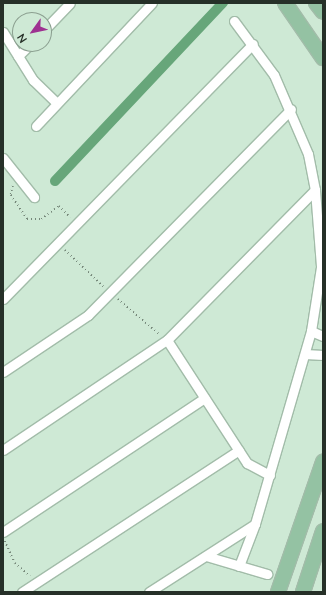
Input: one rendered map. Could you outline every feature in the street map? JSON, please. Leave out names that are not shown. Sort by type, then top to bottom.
[{"type":"main road","points":[[285,3],[323,58]]},
{"type":"main road","points":[[316,3],[323,12]]},
{"type":"main road","points":[[278,592],[323,462]]},
{"type":"main road","points":[[303,592],[323,531]]},
{"type":"street","points":[[52,22],[70,3]]},
{"type":"street","points":[[36,126],[152,3]]},
{"type":"street","points":[[234,21],[253,44],[291,109],[316,190],[321,267],[311,331],[305,354],[255,524],[239,566]]},
{"type":"street","points":[[3,32],[33,80],[57,104]]},
{"type":"street","points":[[3,299],[253,44]]},
{"type":"street","points":[[18,56],[22,52]]},
{"type":"street","points":[[3,372],[88,315],[291,109]]},
{"type":"street","points":[[3,158],[34,197]]},
{"type":"street","points":[[3,450],[167,340],[316,190]]},
{"type":"street","points":[[311,331],[323,336]]},
{"type":"street","points":[[167,340],[238,450],[253,467],[270,475]]},
{"type":"street","points":[[305,354],[323,355]]},
{"type":"street","points":[[3,532],[205,398]]},
{"type":"street","points":[[22,592],[238,450]]},
{"type":"street","points":[[149,592],[255,524]]},
{"type":"street","points":[[206,556],[266,574]]},
{"type":"path","points":[[18,178],[11,195],[27,219],[41,219],[59,206],[76,224]]},
{"type":"path","points":[[3,535],[15,563],[35,583]]},
{"type":"waterway","points":[[55,181],[223,3]]}]
